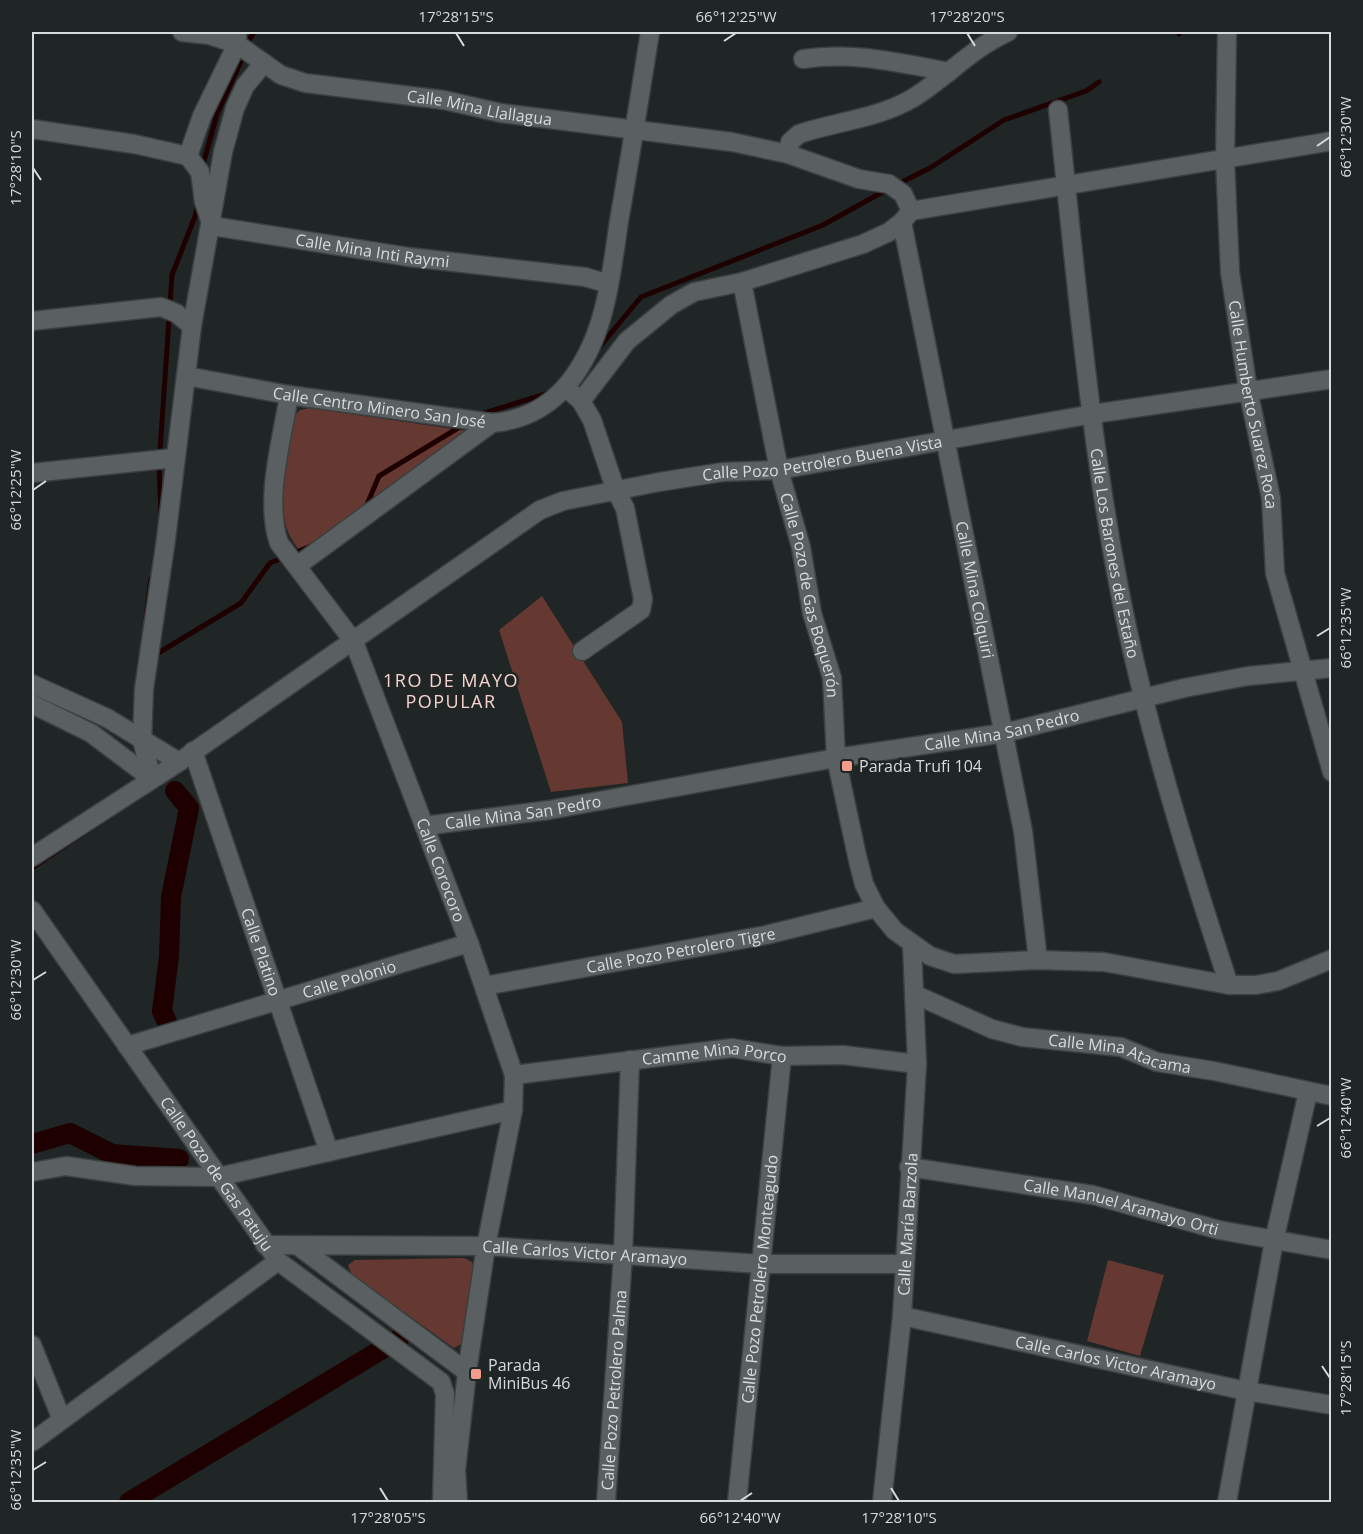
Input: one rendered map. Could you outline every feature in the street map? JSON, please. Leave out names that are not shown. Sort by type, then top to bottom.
[{"type":"street","name":"Calle Mina Llallagua","points":[[182,32],[237,38],[263,64],[281,75],[305,83],[444,100],[501,113],[732,142],[788,154],[859,179],[889,184],[903,194],[907,217]]},
{"type":"street","name":"Calle Centro Minero San José","points":[[186,376],[289,395],[492,423],[513,421],[532,415],[566,387],[591,346],[609,284],[650,32]]},
{"type":"street","points":[[788,154],[790,142],[799,134],[886,112],[914,97],[949,72],[984,42],[1008,32]]},
{"type":"street","name":"Calle Humberto Suarez Roca","points":[[1227,32],[1225,160],[1230,272],[1248,390],[1271,498],[1275,573],[1332,772]]},
{"type":"street","points":[[188,156],[206,107],[237,38]]},
{"type":"street","points":[[803,59],[825,56],[872,57],[949,72]]},
{"type":"street","points":[[152,779],[142,740],[144,689],[166,539],[174,458],[192,326],[224,152],[236,108],[245,86],[263,64]]},
{"type":"street","name":"Calle Los Barones del Estaño","points":[[1058,110],[1093,414],[1128,630],[1144,700],[1196,885],[1229,985]]},
{"type":"street","points":[[32,129],[134,144],[188,156],[200,172],[204,202],[212,226]]},
{"type":"street","points":[[581,401],[627,341],[655,316],[694,292],[742,282],[863,244],[889,232],[907,217],[1066,185],[1332,141]]},
{"type":"street","name":"Calle Mina Colquiri","points":[[907,217],[944,439],[1023,831],[1038,960]]},
{"type":"street","name":"Calle Mina Inti Raymi","points":[[212,226],[409,257],[585,277],[609,284]]},
{"type":"street","name":"Calle Pozo de Gas Boquerón","points":[[742,282],[779,470],[801,547],[812,613],[832,678],[836,758],[864,884],[876,908],[895,931],[930,956],[954,964],[1038,960],[1104,962],[1229,985],[1256,985],[1278,981],[1332,959]]},
{"type":"street","points":[[32,321],[161,307],[176,313],[192,326]]},
{"type":"street","name":"Calle Pozo Petrolero Buena Vista","points":[[32,857],[179,762],[540,510],[563,501],[723,472],[779,470],[1093,414],[1332,379]]},
{"type":"street","points":[[566,387],[581,401],[592,420],[616,491],[625,508],[643,599],[641,610],[582,651]]},
{"type":"street","name":"Calle Corocoro","points":[[289,395],[272,505],[273,526],[279,543],[354,642],[470,943],[514,1075],[513,1110],[486,1246],[467,1372],[456,1470],[458,1503]]},
{"type":"street","points":[[297,566],[492,423]]},
{"type":"street","points":[[32,473],[174,458]]},
{"type":"street","name":"Calle Mina San Pedro","points":[[424,826],[624,797],[836,758],[1004,734],[1237,678],[1332,668]]},
{"type":"street","points":[[32,684],[107,718],[179,762]]},
{"type":"street","points":[[32,704],[90,733],[152,779]]},
{"type":"street","name":"Calle Platino","points":[[193,751],[329,1152]]},
{"type":"street","name":"Calle Pozo Petrolero Tigre","points":[[484,986],[766,935],[876,908]]},
{"type":"street","name":"Calle Pozo de Gas Patuju","points":[[32,910],[278,1261],[441,1382],[445,1394],[442,1503]]},
{"type":"street","name":"Calle Polonio","points":[[127,1046],[470,943]]},
{"type":"street","name":"Calle María Barzola","points":[[882,1503],[902,1316],[909,1167],[917,1064],[916,995],[912,945]]},
{"type":"street","name":"Calle Mina Atacama","points":[[916,995],[992,1029],[1022,1037],[1121,1047],[1157,1062],[1214,1071],[1332,1096]]},
{"type":"street","name":"Camme Mina Porco","points":[[514,1075],[732,1048],[782,1056],[843,1055],[917,1064]]},
{"type":"street","name":"Calle Pozo Petrolero Monteagudo","points":[[737,1503],[782,1056]]},
{"type":"street","name":"Calle Pozo Petrolero Palma","points":[[606,1503],[622,1254],[630,1060]]},
{"type":"street","points":[[1227,1503],[1274,1241],[1308,1092]]},
{"type":"street","points":[[32,1172],[66,1166],[83,1171],[135,1176],[218,1177],[513,1110]]},
{"type":"street","name":"Calle Manuel Aramayo Orti","points":[[909,1167],[1041,1185],[1093,1195],[1219,1230],[1332,1250]]},
{"type":"street","name":"Calle Carlos Victor Aramayo","points":[[266,1245],[486,1246],[761,1264],[904,1264]]},
{"type":"street","points":[[298,1246],[467,1372]]},
{"type":"street","points":[[32,1442],[278,1261]]},
{"type":"street","name":"Calle Carlos Victor Aramayo","points":[[902,1316],[1246,1391],[1332,1406]]},
{"type":"street","points":[[32,1345],[62,1420]]},
{"type":"shaded area","points":[[309,408],[467,431],[301,551],[291,538],[285,523],[283,488],[293,417],[300,410]]},
{"type":"shaded area","points":[[542,596],[622,722],[628,783],[551,792],[499,630]]},
{"type":"shaded area","points":[[464,1258],[472,1262],[476,1271],[461,1344],[454,1348],[352,1275],[348,1265],[355,1260]]},
{"type":"shaded area","points":[[1108,1260],[1164,1275],[1140,1356],[1087,1341]]},
{"type":"waterway","points":[[250,39],[254,32]]},
{"type":"waterway","points":[[202,168],[217,114],[243,57]]},
{"type":"waterway","points":[[896,185],[930,168],[1004,120],[1086,91],[1099,82]]},
{"type":"waterway","points":[[597,350],[641,297],[823,225],[888,189]]},
{"type":"waterway","points":[[161,513],[159,466],[172,275],[196,214],[198,201]]},
{"type":"waterway","points":[[478,415],[549,393]]},
{"type":"waterway","points":[[366,507],[379,476],[463,425]]},
{"type":"waterway","points":[[155,655],[241,603],[270,563],[311,546]]},
{"type":"waterway","points":[[146,617],[151,579]]},
{"type":"waterway","points":[[167,1022],[162,1011],[169,956],[171,897],[189,808],[175,791]]},
{"type":"waterway","points":[[32,868],[126,805]]},
{"type":"waterway","points":[[32,1144],[70,1133],[112,1154],[179,1159]]},
{"type":"waterway","points":[[129,1502],[399,1339]]},
{"type":"place","name":"Parada Trufi 104","points":[[847,766]]},
{"type":"place","name":"Parada MiniBus 46","points":[[476,1374]]},
{"type":"district","name":"1RO DE MAYO POPULAR","points":[[451,691]]}]
